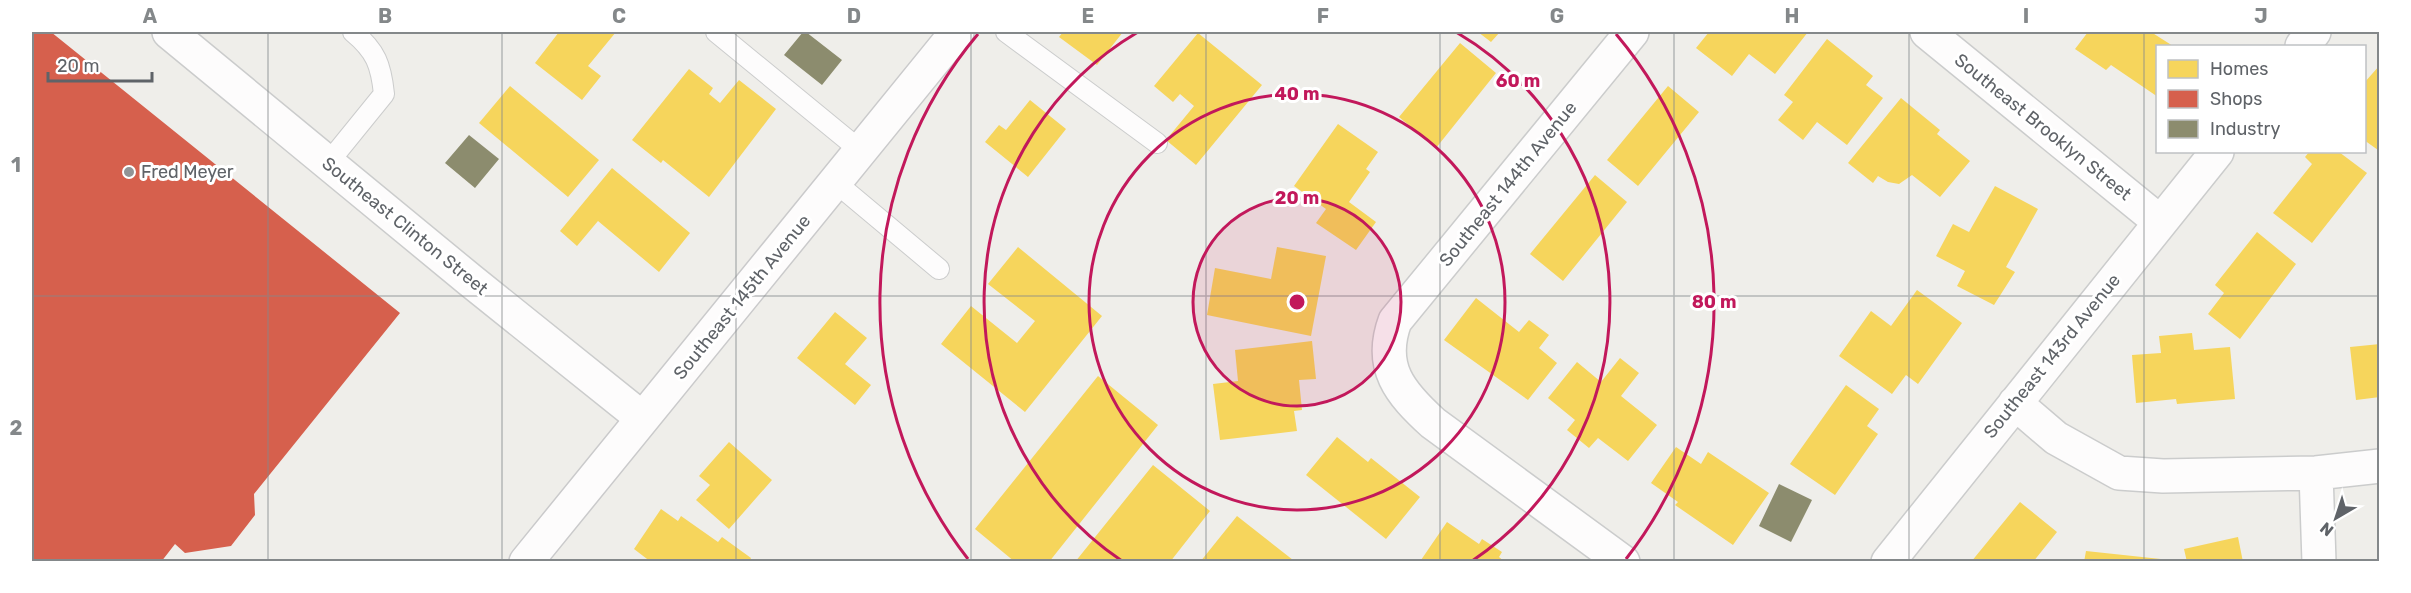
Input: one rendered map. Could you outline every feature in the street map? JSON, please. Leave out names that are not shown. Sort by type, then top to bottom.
[{"type":"street","name":"Southeast Clinton Street","points":[[169,32],[642,418]]},
{"type":"street","name":"Southeast 145th Avenue","points":[[526,561],[957,32]]},
{"type":"street","name":"Southeast 144th Avenue","points":[[1623,561],[1433,423],[1409,401],[1395,378],[1387,356],[1395,321],[1632,32]]},
{"type":"street","name":"Southeast Brooklyn Street","points":[[1927,32],[2160,222]]},
{"type":"street","points":[[2303,45],[2314,32]]},
{"type":"street","name":"Southeast 143rd Avenue","points":[[1888,561],[2216,153]]},
{"type":"street","points":[[2015,403],[2056,438],[2119,473],[2163,476],[2316,473],[2379,466]]},
{"type":"street","points":[[2316,473],[2319,561]]},
{"type":"lane","points":[[328,163],[384,94],[381,68],[369,44],[353,32]]},
{"type":"lane","points":[[716,32],[861,151]]},
{"type":"lane","points":[[1006,32],[1157,143]]},
{"type":"lane","points":[[835,182],[939,268]]},
{"type":"building: Homes","points":[[559,32],[616,32],[588,66],[601,76],[582,100],[535,63]]},
{"type":"building: Homes","points":[[1063,32],[1123,32],[1097,65],[1059,37]]},
{"type":"building: Homes","points":[[1478,32],[1500,32],[1491,42]]},
{"type":"building: Homes","points":[[1709,32],[1808,32],[1775,74],[1749,54],[1732,76],[1696,48]]},
{"type":"building: Homes","points":[[2088,32],[2151,32],[2171,45],[2156,45],[2156,96],[2111,65],[2106,70],[2075,49]]},
{"type":"building: Homes","points":[[1198,33],[1262,85],[1196,165],[1166,140],[1194,106],[1180,94],[1173,102],[1154,86]]},
{"type":"building: Homes","points":[[1827,39],[1873,76],[1866,85],[1883,98],[1847,145],[1817,122],[1803,140],[1778,120],[1793,102],[1784,95]]},
{"type":"building: Homes","points":[[1460,43],[1496,73],[1436,148],[1399,117]]},
{"type":"building: Homes","points":[[2380,65],[2380,148],[2378,150],[2366,141],[2366,81]]},
{"type":"building: Homes","points":[[689,69],[713,88],[709,94],[720,103],[739,80],[776,109],[709,197],[663,160],[661,163],[632,140]]},
{"type":"building: Homes","points":[[510,86],[599,160],[568,197],[479,123]]},
{"type":"building: Homes","points":[[1668,86],[1699,112],[1638,186],[1607,160]]},
{"type":"building: Homes","points":[[1901,98],[1940,130],[1937,134],[1970,161],[1940,197],[1912,175],[1899,184],[1888,182],[1878,176],[1873,183],[1848,163]]},
{"type":"building: Homes","points":[[1030,100],[1066,129],[1028,177],[985,142],[999,125],[1006,130]]},
{"type":"building: Homes","points":[[1338,124],[1378,152],[1366,169],[1370,172],[1349,202],[1376,222],[1356,250],[1316,223],[1326,209],[1294,186]]},
{"type":"building: Homes","points":[[2308,153],[2340,153],[2367,173],[2312,243],[2273,213],[2312,164],[2305,157]]},
{"type":"building: Homes","points":[[612,168],[690,233],[659,272],[598,221],[577,246],[560,231]]},
{"type":"building: Homes","points":[[1595,175],[1627,202],[1563,281],[1530,254]]},
{"type":"building: Homes","points":[[1995,186],[2038,209],[2006,267],[2015,272],[1994,305],[1957,286],[1965,271],[1936,256],[1953,224],[1969,232]]},
{"type":"building: Homes","points":[[2257,232],[2296,264],[2240,339],[2208,314],[2224,293],[2215,285]]},
{"type":"building: Homes","points":[[1018,247],[1102,316],[1025,412],[941,344],[971,306],[1017,343],[1035,321],[988,284]]},
{"type":"building: Homes","points":[[1277,247],[1326,256],[1311,336],[1207,315],[1215,268],[1271,279]]},
{"type":"building: Homes","points":[[1917,290],[1962,323],[1918,384],[1906,375],[1892,394],[1839,356],[1871,311],[1891,326]]},
{"type":"building: Homes","points":[[1476,298],[1519,332],[1529,320],[1549,335],[1539,348],[1557,363],[1528,400],[1444,340]]},
{"type":"building: Homes","points":[[835,312],[867,338],[845,364],[871,385],[855,405],[797,358]]},
{"type":"building: Homes","points":[[2192,333],[2194,350],[2230,347],[2235,399],[2177,404],[2176,399],[2136,403],[2132,355],[2161,353],[2159,336]]},
{"type":"building: Homes","points":[[1312,341],[1316,379],[1299,380],[1302,410],[1294,411],[1297,431],[1220,440],[1213,384],[1238,381],[1235,350]]},
{"type":"building: Homes","points":[[2380,344],[2380,397],[2356,400],[2350,347]]},
{"type":"building: Homes","points":[[1620,358],[1639,373],[1621,396],[1657,425],[1628,461],[1598,438],[1589,448],[1567,430],[1575,420],[1548,398],[1577,362],[1601,382]]},
{"type":"building: Homes","points":[[1098,376],[1158,425],[1049,562],[1015,562],[975,529]]},
{"type":"building: Homes","points":[[1846,385],[1879,409],[1867,426],[1878,434],[1835,495],[1790,464]]},
{"type":"building: Homes","points":[[1337,437],[1368,462],[1371,458],[1420,497],[1386,539],[1306,475]]},
{"type":"building: Homes","points":[[729,442],[772,480],[729,529],[696,500],[710,485],[699,476]]},
{"type":"building: Homes","points":[[1676,447],[1701,464],[1708,452],[1769,493],[1733,545],[1675,505],[1678,502],[1651,483]]},
{"type":"building: Homes","points":[[1153,465],[1210,511],[1170,562],[1075,562]]},
{"type":"building: Homes","points":[[2020,502],[2057,532],[2033,562],[1971,562]]},
{"type":"building: Homes","points":[[661,509],[678,521],[681,516],[718,542],[722,537],[751,558],[749,562],[651,562],[634,549]]},
{"type":"building: Homes","points":[[1237,516],[1293,560],[1292,562],[1200,562]]},
{"type":"building: Homes","points":[[1447,522],[1479,544],[1482,539],[1502,552],[1499,557],[1505,562],[1424,562],[1421,560]]},
{"type":"building: Homes","points":[[2238,537],[2243,562],[2187,562],[2184,549]]},
{"type":"building: Homes","points":[[2086,551],[2170,560],[2170,562],[2084,562]]},
{"type":"building: Shops","name":"Fred Meyer","points":[[32,32],[51,32],[400,313],[254,494],[255,515],[231,546],[185,553],[175,544],[161,562],[32,562]]},
{"type":"building: Industry","points":[[803,32],[842,60],[822,85],[784,55]]},
{"type":"building: Industry","points":[[469,135],[499,159],[475,188],[445,163]]},
{"type":"building: Industry","points":[[1779,484],[1812,500],[1791,542],[1759,526]]},
{"type":"place","name":"Fred Meyer","points":[[129,172]]}]
